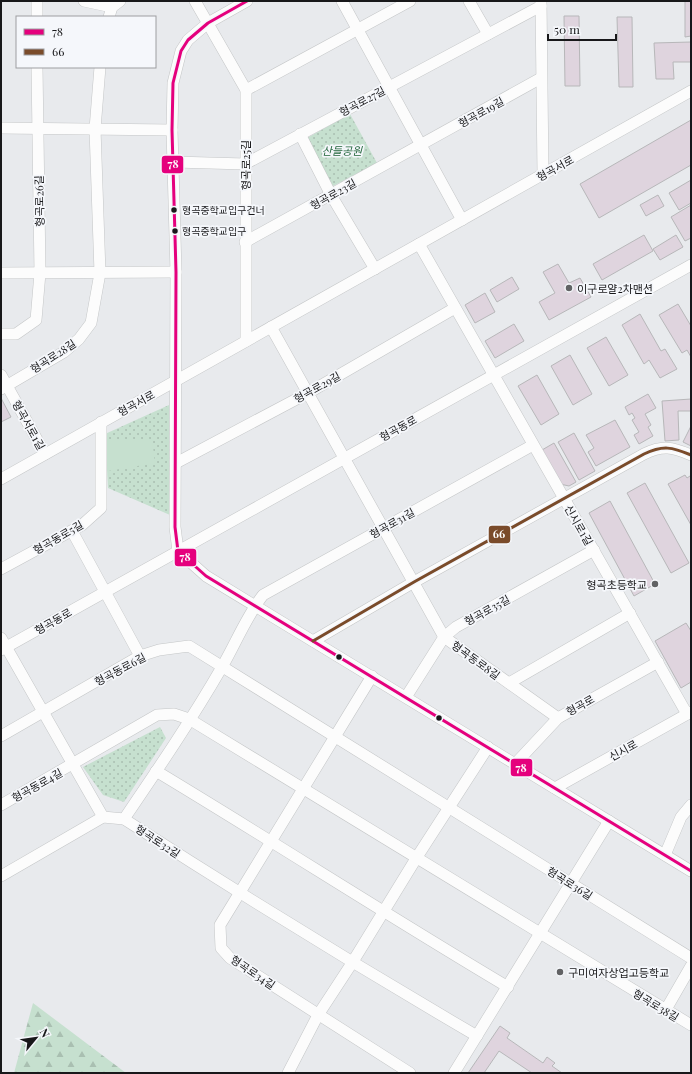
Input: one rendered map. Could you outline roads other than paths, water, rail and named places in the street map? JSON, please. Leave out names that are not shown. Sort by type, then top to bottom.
[{"type":"street","points":[[37,1],[37,16]]},
{"type":"street","points":[[84,1],[114,8]]},
{"type":"street","points":[[195,1],[246,90],[410,1]]},
{"type":"street","points":[[247,1],[208,23],[188,40],[181,51],[173,83],[172,130],[176,272],[175,527],[178,551],[206,576],[691,871]]},
{"type":"street","points":[[342,1],[390,86],[462,220]]},
{"type":"street","points":[[469,1],[488,34]]},
{"type":"street","points":[[541,3],[543,174]]},
{"type":"street","name":"형곡로27길","points":[[245,164],[488,34],[541,3]]},
{"type":"street","name":"형곡로26길","points":[[37,68],[40,273]]},
{"type":"street","points":[[100,68],[95,129],[100,273]]},
{"type":"street","name":"형곡로19길","points":[[421,145],[541,78]]},
{"type":"street","name":"형곡로25길","points":[[246,90],[246,341]]},
{"type":"street","name":"형곡서로","points":[[1,479],[691,91]]},
{"type":"street","points":[[1,128],[172,130]]},
{"type":"street","points":[[300,134],[331,195],[375,269]]},
{"type":"street","name":"형곡로23길","points":[[245,242],[421,145]]},
{"type":"street","points":[[174,162],[245,164]]},
{"type":"street","points":[[419,244],[493,375]]},
{"type":"street","name":"형곡동로","points":[[3,645],[178,551],[689,267]]},
{"type":"street","points":[[1,274],[176,272]]},
{"type":"street","points":[[1,334],[16,334],[36,320],[40,273]]},
{"type":"street","name":"형곡로28길","points":[[4,387],[64,352],[79,339],[91,323],[100,273]]},
{"type":"street","name":"형곡로29길","points":[[176,462],[308,393],[455,308]]},
{"type":"street","points":[[271,327],[344,458]]},
{"type":"street","name":"형곡서로1길","points":[[1,375],[4,387],[45,454]]},
{"type":"street","name":"신시로1길","points":[[493,375],[658,662],[689,713]]},
{"type":"street","name":"형곡동로5길","points":[[1,569],[82,525],[101,508],[101,422]]},
{"type":"street","name":"형곡로31길","points":[[255,605],[263,595],[533,445]]},
{"type":"street","points":[[313,641],[414,582],[657,448],[667,447],[691,455]]},
{"type":"street","name":"형곡동로8길","points":[[344,458],[444,637],[558,718]]},
{"type":"street","points":[[72,531],[140,656]]},
{"type":"street","name":"형곡로35길","points":[[406,697],[444,637],[456,627],[594,550]]},
{"type":"street","name":"형곡로32길","points":[[240,894],[124,819],[222,666],[255,605]]},
{"type":"street","points":[[509,683],[630,613]]},
{"type":"street","points":[[3,645],[103,817]]},
{"type":"street","name":"형곡동로6길","points":[[43,712],[140,656],[159,650],[189,646],[222,666]]},
{"type":"street","name":"형곡로","points":[[515,764],[558,718],[658,662]]},
{"type":"street","points":[[222,666],[449,808]]},
{"type":"street","name":"형곡로34길","points":[[318,1014],[230,958],[221,948],[220,925],[372,676]]},
{"type":"street","points":[[1,736],[43,712]]},
{"type":"street","name":"신시로","points":[[555,788],[689,713]]},
{"type":"street","points":[[73,765],[157,715],[174,714],[189,719],[540,933]]},
{"type":"street","points":[[288,1073],[318,1014],[352,964],[382,912],[488,747]]},
{"type":"street","name":"형곡동로4길","points":[[1,805],[73,765]]},
{"type":"street","points":[[156,771],[272,840],[382,912],[508,988]]},
{"type":"street","points":[[665,855],[681,817],[691,805]]},
{"type":"street","name":"형곡로36길","points":[[449,808],[691,958]]},
{"type":"street","points":[[1,876],[103,817],[124,819]]},
{"type":"street","points":[[454,1073],[508,988],[570,883],[610,821]]},
{"type":"street","points":[[240,894],[352,964],[477,1036]]},
{"type":"street","name":"형곡로38길","points":[[540,933],[665,1011],[691,1025]]},
{"type":"street","points":[[665,1011],[691,966]]},
{"type":"street","points":[[318,1014],[410,1073]]},
{"type":"place","name":"형곡중학교입구건너","points":[[174,210]]},
{"type":"place","name":"형곡중학교입구","points":[[175,231]]},
{"type":"place","name":"이구로얄2차맨션","points":[[569,288]]},
{"type":"place","name":"형곡초등학교","points":[[655,584]]},
{"type":"place","name":"구미여자상업고등학교","points":[[560,972]]},
{"type":"park label","name":"산들공원","points":[[342,150]]}]
